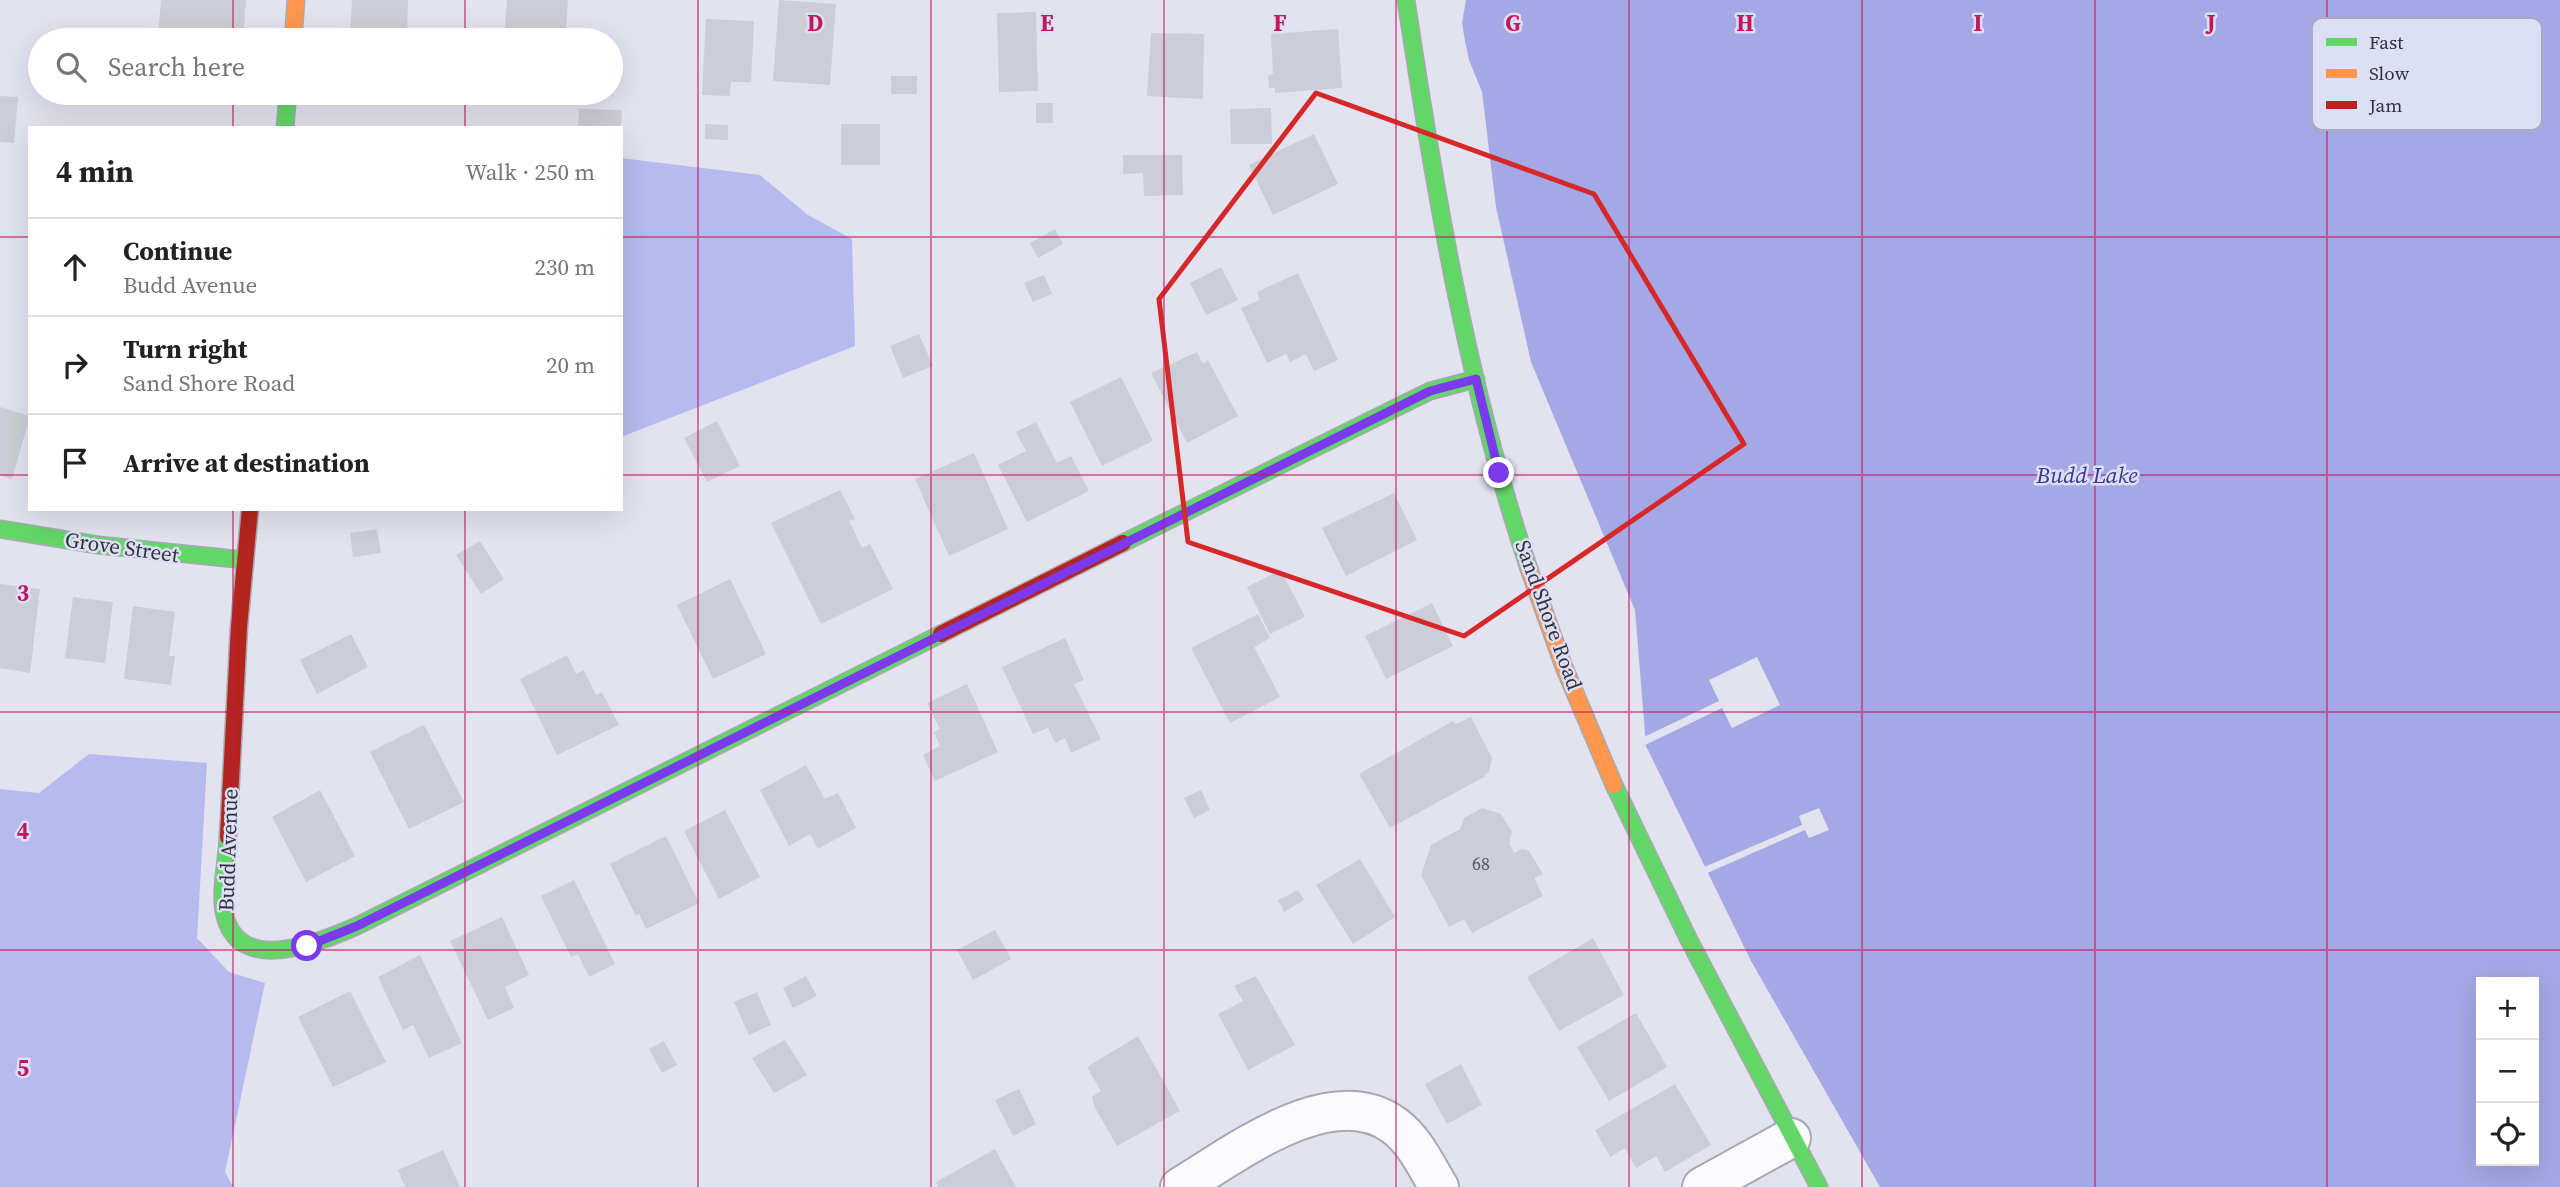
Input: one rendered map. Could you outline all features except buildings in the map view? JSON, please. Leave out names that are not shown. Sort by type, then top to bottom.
[{"type":"street","points":[[294,28],[296,0]]},
{"type":"street","name":"Sand Shore Road","points":[[1406,0],[1446,250],[1499,473],[1546,620],[1593,735],[1663,889],[1818,1187]]},
{"type":"street","points":[[285,126],[287,105]]},
{"type":"street","name":"Budd Avenue","points":[[250,511],[223,911],[227,927],[237,939],[252,948],[274,951],[307,946],[357,926],[1354,427],[1430,391],[1476,379]]},
{"type":"street","name":"Grove Street","points":[[0,529],[111,546],[245,560]]},
{"type":"street","points":[[1180,1187],[1290,1124],[1327,1112],[1353,1111],[1375,1115],[1396,1126],[1415,1147],[1439,1187]]},
{"type":"street","points":[[1702,1187],[1791,1138]]},
{"type":"highlighted area","points":[[1316,93],[1594,194],[1744,444],[1464,636],[1188,542],[1159,299]]},
{"type":"shaded area","points":[[623,158],[760,175],[808,215],[852,239],[855,346],[623,436]]},
{"type":"shaded area","points":[[89,754],[207,763],[197,938],[229,972],[265,983],[225,1172],[233,1187],[0,1187],[0,789],[39,793]]},
{"type":"water","name":"Budd Lake","points":[[1466,0],[2560,0],[2560,1187],[1880,1187],[1751,961],[1646,746],[1635,610],[1531,362],[1496,207],[1482,92],[1469,60],[1462,23]]},
{"type":"pier","points":[[1757,657],[1780,705],[1732,728],[1722,708],[1643,746],[1642,738],[1719,701],[1709,680]]},
{"type":"pier","points":[[1819,808],[1829,830],[1809,838],[1805,830],[1705,874],[1702,868],[1802,825],[1799,816]]},
{"type":"traffic: fast","points":[[1406,0],[1441,216],[1470,359],[1507,500],[1529,569]]},
{"type":"traffic: fast","points":[[285,126],[287,105]]},
{"type":"traffic: fast","points":[[1123,543],[1430,391],[1476,379]]},
{"type":"traffic: fast","points":[[0,529],[98,545],[245,560]]},
{"type":"traffic: fast","points":[[228,837],[223,903],[232,932],[245,944],[262,949],[281,950],[301,946],[357,926],[941,634]]},
{"type":"traffic: fast","points":[[1614,785],[1689,940],[1819,1187]]},
{"type":"traffic: slow","points":[[294,28],[296,0]]},
{"type":"traffic: slow","points":[[1529,569],[1564,667],[1614,785]]},
{"type":"traffic: jam","points":[[228,837],[239,627],[250,511]]},
{"type":"traffic: jam","points":[[941,634],[1123,543]]},
{"type":"route","points":[[307,946],[357,926],[1430,391],[1476,379],[1499,473]]}]
